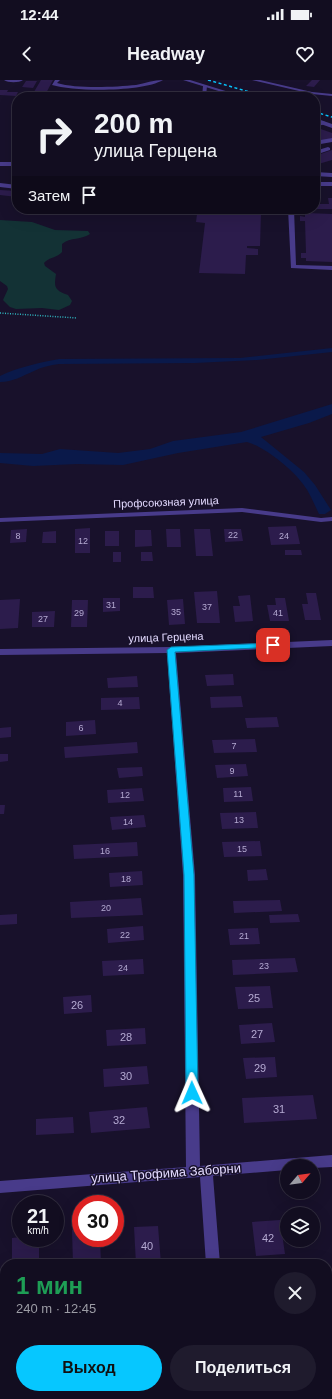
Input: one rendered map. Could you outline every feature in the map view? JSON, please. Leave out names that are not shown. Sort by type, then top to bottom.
[{"type":"street","points":[[6,80],[21,80]]},
{"type":"street","points":[[58,80],[54,84],[64,86],[94,87],[137,87],[161,80]]},
{"type":"street","points":[[137,80],[153,83]]},
{"type":"street","points":[[185,80],[226,92]]},
{"type":"street","points":[[254,80],[308,92]]},
{"type":"street","points":[[204,92],[205,86]]},
{"type":"street","points":[[320,94],[332,95]]},
{"type":"street","points":[[320,96],[332,100]]},
{"type":"street","points":[[320,122],[332,126]]},
{"type":"street","points":[[320,142],[332,140]]},
{"type":"street","points":[[320,151],[328,149]]},
{"type":"street","points":[[0,164],[12,164]]},
{"type":"street","points":[[320,174],[332,175],[332,178]]},
{"type":"street","points":[[320,184],[332,184]]},
{"type":"street","points":[[0,186],[12,187]]},
{"type":"street","points":[[291,214],[293,267],[332,268]]},
{"type":"street","name":"Профсоюзная улица","points":[[0,520],[242,510],[321,520],[332,519]]},
{"type":"street","name":"улица Герцена","points":[[0,652],[171,650],[332,643]]},
{"type":"street","points":[[171,650],[189,875],[200,1170],[212,1259]]},
{"type":"street","name":"улица Трофима Заборни","points":[[0,1187],[200,1170],[332,1161]]},
{"type":"path","points":[[0,313],[77,318]]},
{"type":"green space","points":[[0,220],[32,222],[55,230],[88,231],[90,234],[87,236],[69,240],[62,244],[62,252],[44,263],[45,266],[56,274],[56,288],[68,295],[72,301],[70,305],[59,310],[42,308],[16,309],[10,307],[3,300],[8,289],[7,286],[0,281]]},
{"type":"water","points":[[332,348],[332,352],[257,360],[195,363],[59,364],[43,367],[13,380],[0,382],[0,376],[14,370],[59,359],[240,358]]},
{"type":"water","points":[[332,404],[332,414],[309,423],[261,437],[304,472],[315,485],[331,510],[325,514],[319,514],[305,487],[298,478],[278,459],[247,442],[178,453],[123,465],[77,464],[33,466],[0,463],[0,453],[42,454],[60,449],[118,453],[150,449],[173,441],[241,432]]},
{"type":"building","points":[[41,80],[53,80],[47,92],[34,92]]},
{"type":"building","points":[[312,80],[320,80],[314,87],[306,86]]},
{"type":"building","points":[[26,81],[37,81],[33,88],[22,87]]},
{"type":"building","points":[[0,90],[8,90],[7,92],[12,92],[12,96],[0,95]]},
{"type":"building","points":[[320,129],[332,133],[332,138],[323,141],[320,140]]},
{"type":"building","points":[[332,150],[332,160],[320,164],[320,154]]},
{"type":"building","points":[[0,190],[12,191],[12,196],[0,195]]},
{"type":"building","points":[[328,198],[332,198],[332,209],[320,209],[320,204],[329,204]]},
{"type":"building","points":[[197,214],[261,214],[260,246],[247,246],[247,248],[258,249],[258,255],[246,255],[245,274],[199,273],[205,223],[196,222]]},
{"type":"building","points":[[305,214],[332,214],[332,262],[306,261],[306,258],[301,258],[301,253],[306,253],[305,221],[300,221],[300,216],[305,217]]},
{"type":"building","points":[[296,526],[300,544],[271,545],[268,527]]},
{"type":"building","points":[[90,528],[90,553],[75,553],[75,529]]},
{"type":"building","points":[[27,529],[26,542],[10,543],[11,530]]},
{"type":"building","points":[[166,529],[180,529],[181,547],[167,547]]},
{"type":"building","points":[[194,529],[210,529],[213,556],[196,556]]},
{"type":"building","points":[[224,529],[241,529],[243,541],[225,542]]},
{"type":"building","points":[[135,530],[151,530],[152,546],[135,547]]},
{"type":"building","points":[[56,531],[56,543],[42,543],[43,532]]},
{"type":"building","points":[[105,531],[119,531],[119,546],[105,546]]},
{"type":"building","points":[[285,550],[301,550],[302,555],[285,555]]},
{"type":"building","points":[[113,552],[121,552],[121,562],[113,562]]},
{"type":"building","points":[[141,552],[152,552],[153,561],[141,561]]},
{"type":"building","points":[[133,587],[153,587],[154,598],[133,598]]},
{"type":"building","points":[[217,591],[220,623],[197,623],[194,592]]},
{"type":"building","points":[[306,593],[316,593],[321,620],[305,620],[302,604],[308,604]]},
{"type":"building","points":[[250,595],[253,621],[235,622],[233,606],[240,606],[238,596]]},
{"type":"building","points":[[103,598],[120,598],[120,611],[103,612]]},
{"type":"building","points":[[275,598],[285,598],[289,621],[270,621],[267,605],[276,605]]},
{"type":"building","points":[[20,599],[18,628],[0,629],[0,600]]},
{"type":"building","points":[[183,599],[185,624],[169,625],[167,600]]},
{"type":"building","points":[[72,600],[88,600],[87,627],[71,627]]},
{"type":"building","points":[[55,611],[54,627],[32,627],[32,612]]},
{"type":"building","points":[[233,674],[234,685],[207,686],[205,675]]},
{"type":"building","points":[[137,676],[138,687],[108,688],[107,678]]},
{"type":"building","points":[[241,696],[243,707],[211,708],[210,697]]},
{"type":"building","points":[[139,697],[140,709],[101,710],[101,698]]},
{"type":"building","points":[[277,717],[279,727],[247,728],[245,718]]},
{"type":"building","points":[[95,720],[96,734],[66,736],[66,722]]},
{"type":"building","points":[[11,727],[11,737],[0,738],[0,728]]},
{"type":"building","points":[[255,739],[257,752],[214,753],[212,740]]},
{"type":"building","points":[[137,742],[138,753],[65,758],[64,747]]},
{"type":"building","points":[[0,754],[8,754],[8,761],[0,762]]},
{"type":"building","points":[[246,764],[248,776],[217,778],[215,765]]},
{"type":"building","points":[[142,767],[143,776],[119,778],[117,768]]},
{"type":"building","points":[[251,787],[253,801],[224,802],[223,788]]},
{"type":"building","points":[[142,788],[144,801],[108,803],[107,790]]},
{"type":"building","points":[[0,805],[5,805],[4,814],[0,814]]},
{"type":"building","points":[[256,812],[258,828],[222,829],[220,813]]},
{"type":"building","points":[[144,815],[146,827],[112,830],[110,817]]},
{"type":"building","points":[[260,841],[262,856],[224,857],[222,842]]},
{"type":"building","points":[[137,842],[138,856],[74,859],[73,845]]},
{"type":"building","points":[[266,869],[268,880],[248,881],[247,870]]},
{"type":"building","points":[[142,871],[143,885],[110,887],[109,873]]},
{"type":"building","points":[[141,898],[143,915],[71,918],[70,902]]},
{"type":"building","points":[[280,900],[282,911],[234,913],[233,901]]},
{"type":"building","points":[[17,914],[17,924],[0,925],[0,915]]},
{"type":"building","points":[[298,914],[300,922],[270,923],[269,915]]},
{"type":"building","points":[[143,926],[144,940],[108,943],[107,929]]},
{"type":"building","points":[[258,928],[260,944],[230,945],[228,929]]},
{"type":"building","points":[[295,958],[298,972],[233,975],[232,960]]},
{"type":"building","points":[[143,959],[144,974],[103,976],[102,961]]},
{"type":"building","points":[[270,986],[273,1008],[238,1009],[235,987]]},
{"type":"building","points":[[91,995],[92,1012],[64,1014],[63,997]]},
{"type":"building","points":[[272,1023],[275,1042],[241,1044],[239,1025]]},
{"type":"building","points":[[145,1028],[146,1044],[107,1046],[106,1030]]},
{"type":"building","points":[[275,1057],[277,1077],[246,1079],[243,1058]]},
{"type":"building","points":[[147,1066],[149,1084],[104,1087],[103,1069]]},
{"type":"building","points":[[313,1095],[317,1119],[244,1123],[242,1098]]},
{"type":"building","points":[[147,1107],[150,1128],[91,1133],[89,1112]]},
{"type":"building","points":[[73,1117],[74,1133],[36,1135],[36,1119]]},
{"type":"building","points":[[280,1220],[280,1247],[284,1247],[285,1254],[256,1256],[252,1222]]},
{"type":"building","points":[[158,1226],[161,1259],[136,1259],[134,1227]]},
{"type":"building","points":[[12,1247],[39,1247],[39,1259],[12,1259]]},
{"type":"building","points":[[72,1247],[100,1247],[101,1259],[73,1259]]},
{"type":"railway","points":[[208,80],[250,92]]},
{"type":"railway","points":[[320,113],[332,117]]},
{"type":"route","points":[[192,1093],[189,875],[171,650],[273,645]]}]
